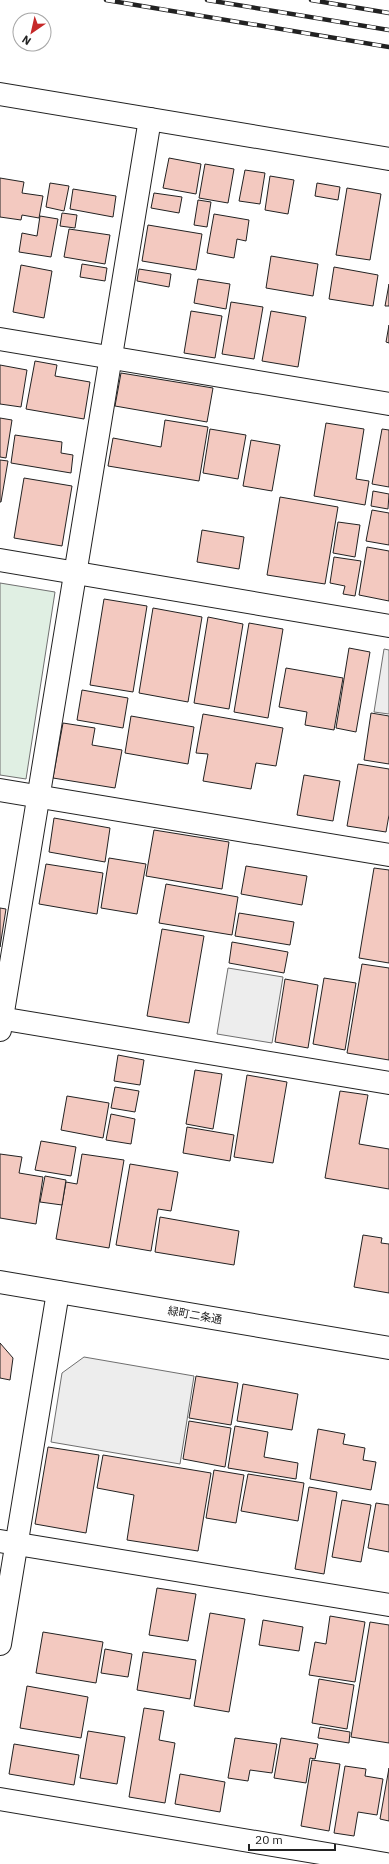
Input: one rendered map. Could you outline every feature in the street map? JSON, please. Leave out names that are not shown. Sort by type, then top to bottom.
[{"type":"street","points":[[0,94],[389,159]]},
{"type":"street","points":[[150,119],[1,1022],[389,1083]]},
{"type":"street","points":[[0,338],[389,404]]},
{"type":"street","points":[[0,560],[389,626]]},
{"type":"street","points":[[0,790],[389,855]]},
{"type":"street","name":"緑町二条通","points":[[0,1282],[389,1348]]},
{"type":"street","points":[[0,1644],[8,1542],[58,1292]]},
{"type":"street","points":[[8,1542],[389,1605]]},
{"type":"street","points":[[0,1799],[386,1864]]},
{"type":"green space","points":[[0,583],[55,592],[26,779],[0,775]]},
{"type":"shaded area","points":[[384,649],[389,650],[389,714],[374,712]]},
{"type":"shaded area","points":[[228,968],[283,977],[272,1043],[217,1034]]},
{"type":"shaded area","points":[[84,1357],[194,1376],[180,1464],[51,1442],[62,1373]]},
{"type":"building","points":[[169,158],[201,164],[196,194],[163,188]]},
{"type":"building","points":[[205,164],[234,169],[228,203],[199,198]]},
{"type":"building","points":[[245,170],[265,173],[260,204],[239,201]]},
{"type":"building","points":[[270,176],[294,180],[288,214],[265,210]]},
{"type":"building","points":[[0,178],[24,182],[22,193],[43,196],[39,218],[22,215],[21,220],[0,217]]},
{"type":"building","points":[[50,183],[69,186],[64,211],[46,207]]},
{"type":"building","points":[[317,183],[340,187],[338,200],[315,196]]},
{"type":"building","points":[[347,188],[381,194],[370,260],[336,255]]},
{"type":"building","points":[[73,189],[116,196],[113,217],[70,209]]},
{"type":"building","points":[[154,193],[182,197],[179,213],[151,208]]},
{"type":"building","points":[[198,200],[211,202],[207,227],[194,225]]},
{"type":"building","points":[[62,213],[77,215],[75,228],[60,226]]},
{"type":"building","points":[[214,214],[249,220],[246,241],[237,239],[234,258],[207,253]]},
{"type":"building","points":[[40,216],[58,219],[51,257],[19,252],[22,233],[37,236]]},
{"type":"building","points":[[148,225],[202,234],[196,270],[142,261]]},
{"type":"building","points":[[69,229],[110,235],[105,264],[64,257]]},
{"type":"building","points":[[271,256],[318,264],[313,296],[266,288]]},
{"type":"building","points":[[82,264],[107,268],[105,281],[80,277]]},
{"type":"building","points":[[21,265],[52,271],[44,318],[13,312]]},
{"type":"building","points":[[334,267],[378,275],[373,306],[329,299]]},
{"type":"building","points":[[139,269],[171,274],[169,287],[137,281]]},
{"type":"building","points":[[198,279],[230,284],[226,309],[194,303]]},
{"type":"building","points":[[389,284],[389,306],[385,306]]},
{"type":"building","points":[[231,302],[263,307],[254,359],[222,354]]},
{"type":"building","points":[[191,311],[222,316],[215,358],[184,353]]},
{"type":"building","points":[[271,311],[306,317],[298,367],[262,361]]},
{"type":"building","points":[[389,325],[389,343],[386,342]]},
{"type":"building","points":[[35,361],[57,365],[55,376],[90,382],[84,419],[26,409]]},
{"type":"building","points":[[0,365],[27,370],[21,407],[0,404]]},
{"type":"building","points":[[121,373],[213,388],[207,422],[115,406]]},
{"type":"building","points":[[0,418],[12,420],[6,458],[0,457]]},
{"type":"building","points":[[165,420],[208,427],[199,481],[108,466],[113,438],[161,447]]},
{"type":"building","points":[[326,423],[364,429],[356,479],[369,481],[365,505],[314,496]]},
{"type":"building","points":[[210,429],[246,435],[238,479],[203,473]]},
{"type":"building","points":[[382,429],[389,430],[389,487],[372,484]]},
{"type":"building","points":[[15,435],[62,442],[61,453],[73,455],[71,473],[11,463]]},
{"type":"building","points":[[251,440],[280,445],[272,491],[243,486]]},
{"type":"building","points":[[0,460],[8,461],[1,502],[0,502]]},
{"type":"building","points":[[24,478],[72,486],[62,546],[14,538]]},
{"type":"building","points":[[373,491],[389,494],[388,509],[371,506]]},
{"type":"building","points":[[280,497],[338,507],[325,584],[267,575]]},
{"type":"building","points":[[372,510],[389,513],[389,545],[366,541]]},
{"type":"building","points":[[338,522],[360,525],[355,557],[333,553]]},
{"type":"building","points":[[202,530],[244,537],[239,569],[197,562]]},
{"type":"building","points":[[367,547],[389,551],[389,601],[359,595]]},
{"type":"building","points":[[334,557],[361,561],[355,596],[343,594],[345,586],[330,583]]},
{"type":"building","points":[[104,599],[147,606],[133,692],[90,685]]},
{"type":"building","points":[[153,608],[202,617],[188,702],[139,693]]},
{"type":"building","points":[[208,617],[243,624],[229,709],[194,703]]},
{"type":"building","points":[[249,623],[283,629],[268,718],[234,712]]},
{"type":"building","points":[[349,648],[370,652],[356,732],[336,728]]},
{"type":"building","points":[[286,668],[343,678],[334,730],[305,725],[307,712],[279,707]]},
{"type":"building","points":[[82,690],[128,698],[123,728],[77,720]]},
{"type":"building","points":[[371,713],[389,716],[389,764],[364,760]]},
{"type":"building","points":[[203,714],[283,728],[276,766],[256,763],[251,789],[203,781],[208,754],[196,753]]},
{"type":"building","points":[[131,716],[194,727],[188,764],[125,753]]},
{"type":"building","points":[[63,723],[95,728],[92,745],[122,750],[115,788],[53,778]]},
{"type":"building","points":[[358,764],[389,769],[389,815],[386,832],[347,826]]},
{"type":"building","points":[[304,775],[340,781],[333,821],[297,815]]},
{"type":"building","points":[[54,818],[110,828],[105,862],[49,852]]},
{"type":"building","points":[[154,830],[229,842],[222,889],[146,876]]},
{"type":"building","points":[[109,858],[146,864],[137,914],[101,908]]},
{"type":"building","points":[[46,864],[103,873],[97,914],[39,904]]},
{"type":"building","points":[[246,866],[307,876],[302,905],[241,894]]},
{"type":"building","points":[[374,868],[389,870],[389,963],[359,958]]},
{"type":"building","points":[[166,884],[238,897],[232,935],[159,923]]},
{"type":"building","points":[[0,908],[6,909],[0,947]]},
{"type":"building","points":[[239,913],[294,922],[290,945],[235,936]]},
{"type":"building","points":[[162,929],[204,936],[189,1023],[147,1016]]},
{"type":"building","points":[[232,942],[288,952],[284,973],[229,963]]},
{"type":"building","points":[[362,964],[389,968],[389,1060],[347,1053]]},
{"type":"building","points":[[324,978],[356,983],[345,1050],[313,1044]]},
{"type":"building","points":[[285,979],[318,985],[308,1048],[275,1042]]},
{"type":"building","points":[[118,1055],[144,1060],[140,1085],[114,1081]]},
{"type":"building","points":[[195,1070],[222,1074],[213,1129],[186,1124]]},
{"type":"building","points":[[247,1075],[287,1082],[273,1163],[234,1157]]},
{"type":"building","points":[[115,1087],[139,1091],[135,1112],[111,1108]]},
{"type":"building","points":[[340,1091],[368,1095],[359,1144],[389,1149],[389,1189],[325,1178]]},
{"type":"building","points":[[67,1096],[109,1103],[103,1138],[61,1130]]},
{"type":"building","points":[[111,1114],[135,1119],[131,1144],[106,1140]]},
{"type":"building","points":[[187,1127],[234,1135],[230,1161],[183,1153]]},
{"type":"building","points":[[41,1141],[76,1147],[71,1176],[35,1170]]},
{"type":"building","points":[[0,1154],[22,1157],[19,1173],[43,1177],[36,1224],[0,1218]]},
{"type":"building","points":[[82,1154],[124,1160],[109,1248],[56,1239],[66,1182],[77,1184]]},
{"type":"building","points":[[130,1164],[178,1172],[171,1211],[158,1209],[151,1251],[116,1245]]},
{"type":"building","points":[[45,1176],[66,1180],[62,1205],[40,1202]]},
{"type":"building","points":[[160,1217],[239,1231],[234,1265],[155,1252]]},
{"type":"building","points":[[363,1235],[382,1238],[381,1243],[389,1244],[389,1293],[354,1287]]},
{"type":"building","points":[[0,1343],[13,1358],[10,1380],[0,1378]]},
{"type":"building","points":[[196,1376],[238,1383],[231,1425],[189,1418]]},
{"type":"building","points":[[243,1384],[298,1394],[292,1430],[237,1421]]},
{"type":"building","points":[[189,1421],[231,1428],[225,1467],[183,1459]]},
{"type":"building","points":[[235,1426],[268,1432],[264,1457],[298,1463],[296,1479],[228,1468]]},
{"type":"building","points":[[318,1429],[345,1434],[343,1444],[365,1448],[363,1460],[376,1462],[371,1490],[310,1479]]},
{"type":"building","points":[[48,1447],[99,1455],[86,1533],[35,1524]]},
{"type":"building","points":[[103,1455],[211,1473],[198,1551],[127,1540],[134,1495],[97,1488]]},
{"type":"building","points":[[214,1470],[244,1475],[236,1523],[206,1518]]},
{"type":"building","points":[[248,1474],[304,1483],[298,1521],[241,1511]]},
{"type":"building","points":[[309,1487],[337,1492],[324,1574],[295,1569]]},
{"type":"building","points":[[342,1500],[371,1505],[361,1562],[332,1557]]},
{"type":"building","points":[[376,1503],[389,1505],[389,1552],[368,1548]]},
{"type":"building","points":[[157,1588],[196,1594],[188,1641],[149,1635]]},
{"type":"building","points":[[210,1613],[245,1619],[229,1712],[194,1706]]},
{"type":"building","points":[[330,1616],[365,1622],[355,1682],[309,1675],[315,1642],[326,1644]]},
{"type":"building","points":[[263,1620],[303,1627],[299,1651],[259,1645]]},
{"type":"building","points":[[370,1622],[389,1625],[389,1743],[351,1737]]},
{"type":"building","points":[[43,1632],[103,1642],[96,1683],[36,1673]]},
{"type":"building","points":[[105,1649],[132,1654],[128,1677],[101,1673]]},
{"type":"building","points":[[143,1652],[196,1660],[190,1699],[137,1690]]},
{"type":"building","points":[[319,1679],[354,1685],[347,1729],[312,1723]]},
{"type":"building","points":[[27,1686],[88,1697],[81,1738],[20,1728]]},
{"type":"building","points":[[144,1708],[164,1711],[159,1740],[175,1743],[165,1803],[129,1797]]},
{"type":"building","points":[[320,1727],[350,1732],[349,1743],[318,1738]]},
{"type":"building","points":[[88,1731],[125,1737],[117,1784],[80,1778]]},
{"type":"building","points":[[235,1738],[277,1744],[272,1773],[250,1770],[248,1781],[228,1778]]},
{"type":"building","points":[[281,1738],[318,1744],[315,1759],[310,1758],[306,1783],[274,1778]]},
{"type":"building","points":[[14,1744],[79,1755],[74,1785],[9,1774]]},
{"type":"building","points":[[312,1760],[340,1764],[329,1831],[301,1826]]},
{"type":"building","points":[[345,1766],[366,1769],[365,1776],[383,1779],[377,1815],[358,1812],[354,1836],[334,1833]]},
{"type":"building","points":[[389,1768],[389,1821],[380,1819]]},
{"type":"building","points":[[180,1774],[225,1782],[220,1812],[175,1804]]},
{"type":"railway","points":[[106,0],[389,47]]},
{"type":"railway","points":[[207,0],[389,30]]},
{"type":"railway","points":[[311,0],[389,13]]}]
